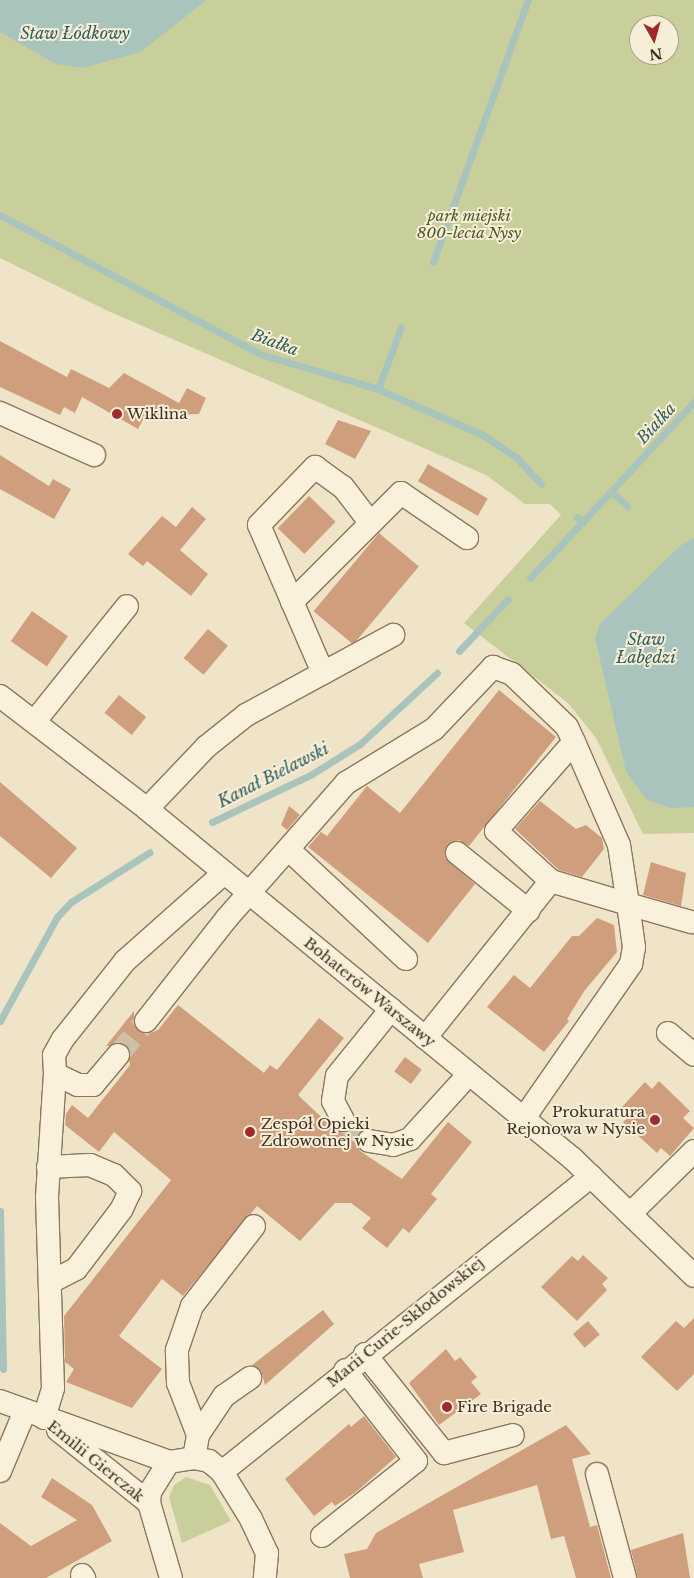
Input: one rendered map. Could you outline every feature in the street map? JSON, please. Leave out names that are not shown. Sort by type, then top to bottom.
[{"type":"street","points":[[0,413],[94,455]]},
{"type":"street","points":[[323,673],[259,525],[315,467],[343,487],[369,521]]},
{"type":"street","points":[[292,602],[369,521],[401,493],[467,538]]},
{"type":"street","points":[[35,721],[127,606]]},
{"type":"street","points":[[148,809],[206,747],[246,715],[393,635]]},
{"type":"street","points":[[146,1021],[249,893],[346,784],[434,729],[493,667],[512,674],[567,727],[619,845],[634,946],[632,964],[524,1118]]},
{"type":"street","name":"Bohaterów Warszawy","points":[[0,696],[148,809],[524,1118],[591,1176],[694,1276]]},
{"type":"street","points":[[574,742],[496,832],[551,881],[691,922]]},
{"type":"street","points":[[289,850],[406,959]]},
{"type":"street","points":[[457,853],[530,912]]},
{"type":"street","points":[[0,1471],[20,1409],[53,1388],[48,1167],[55,1074],[54,1055],[63,1039],[125,962],[224,873]]},
{"type":"street","points":[[425,1038],[530,912],[551,881]]},
{"type":"street","points":[[343,1120],[333,1101],[337,1076],[391,1010]]},
{"type":"street","points":[[668,1033],[694,1055]]},
{"type":"street","points":[[55,1074],[78,1085],[93,1085],[118,1055]]},
{"type":"street","points":[[369,1141],[394,1145],[410,1139],[469,1074]]},
{"type":"street","points":[[630,1214],[694,1152]]},
{"type":"street","points":[[48,1167],[90,1165],[114,1175],[130,1191],[122,1210],[76,1268],[50,1282]]},
{"type":"street","name":"Marii Curie-Skłodowskiej","points":[[222,1472],[345,1370],[591,1176]]},
{"type":"street","points":[[198,1435],[178,1384],[177,1350],[192,1306],[254,1226]]},
{"type":"street","points":[[365,1354],[444,1453],[513,1435]]},
{"type":"street","points":[[322,1536],[416,1461],[345,1370]]},
{"type":"street","points":[[194,1458],[198,1435],[224,1396],[250,1378]]},
{"type":"street","name":"Emilii Gierczak","points":[[20,1409],[169,1462]]},
{"type":"street","name":"Emilii Gierczak","points":[[20,1409],[149,1503]]},
{"type":"street","points":[[168,1577],[149,1503],[153,1481],[169,1462],[194,1458],[209,1461],[222,1472],[262,1540],[268,1576]]},
{"type":"street","points":[[597,1474],[624,1578]]},
{"type":"green space","name":"park miejski 800-lecia Nysy","points":[[0,0],[694,0],[694,833],[643,834],[596,738],[568,703],[464,623],[561,515],[550,504],[525,504],[486,475],[108,311],[0,258]]},
{"type":"green space","points":[[186,1477],[210,1485],[231,1521],[182,1543],[169,1497],[174,1485]]},
{"type":"water","name":"Staw Łódkowy","points":[[0,0],[207,0],[140,52],[83,68],[56,64],[0,32]]},
{"type":"water","name":"Staw Łabędzi","points":[[694,538],[694,807],[669,808],[646,799],[626,772],[595,638],[600,624],[681,545]]},
{"type":"building","points":[[0,341],[67,377],[71,369],[109,388],[124,373],[179,403],[187,388],[206,398],[199,414],[145,416],[138,429],[82,397],[75,413],[64,407],[60,415],[0,387]]},
{"type":"building","points":[[338,420],[371,431],[355,459],[325,444]]},
{"type":"building","points":[[0,455],[49,486],[53,479],[71,489],[54,519],[0,489]]},
{"type":"building","points":[[428,464],[488,498],[478,516],[418,481]]},
{"type":"building","points":[[309,496],[336,522],[304,554],[278,528]]},
{"type":"building","points":[[192,507],[206,519],[180,550],[208,574],[191,596],[147,561],[143,566],[128,554],[162,516],[176,527]]},
{"type":"building","points":[[379,533],[419,566],[353,645],[313,611]]},
{"type":"building","points":[[32,611],[68,636],[47,667],[11,641]]},
{"type":"building","points":[[208,629],[228,646],[203,675],[184,658]]},
{"type":"building","points":[[499,690],[556,737],[469,846],[459,840],[447,845],[445,858],[475,884],[428,943],[308,847],[321,832],[327,836],[367,786],[400,813]]},
{"type":"building","points":[[119,695],[146,717],[132,735],[105,713]]},
{"type":"building","points":[[0,782],[77,848],[51,878],[0,836]]},
{"type":"building","points":[[540,801],[576,829],[586,825],[602,838],[604,849],[582,877],[559,870],[515,829]]},
{"type":"building","points":[[289,806],[300,815],[287,830],[281,825]]},
{"type":"building","points":[[651,862],[686,873],[681,906],[643,895]]},
{"type":"building","points":[[597,918],[614,925],[617,952],[585,990],[567,1019],[569,1021],[544,1052],[487,1007],[514,975],[530,988],[572,936],[579,936]]},
{"type":"building","points":[[178,1005],[264,1073],[270,1065],[277,1070],[319,1018],[344,1038],[298,1095],[336,1131],[349,1132],[356,1122],[365,1129],[356,1138],[360,1151],[402,1179],[448,1122],[472,1142],[431,1194],[437,1199],[409,1233],[403,1228],[387,1248],[362,1228],[371,1218],[351,1203],[335,1203],[300,1241],[257,1206],[183,1296],[162,1279],[119,1336],[162,1369],[132,1408],[66,1382],[74,1369],[65,1362],[64,1316],[171,1180],[114,1132],[99,1152],[65,1125],[66,1114],[72,1105],[88,1118],[130,1065],[126,1045],[106,1046],[134,1011],[134,1026],[150,1033],[158,1030]]},
{"type":"building","points":[[405,1057],[422,1070],[411,1084],[394,1071]]},
{"type":"building","name":"Prokuratura Rejonowa w Nysie","points":[[659,1081],[690,1111],[683,1118],[694,1128],[670,1156],[661,1148],[657,1153],[623,1122],[628,1117],[620,1109],[645,1082],[652,1089]]},
{"type":"building","points":[[583,1255],[608,1278],[602,1284],[607,1290],[577,1321],[541,1287],[572,1256],[578,1261]]},
{"type":"building","points":[[323,1310],[334,1324],[265,1385],[261,1371],[252,1365]]},
{"type":"building","points":[[694,1318],[694,1374],[677,1391],[641,1357],[676,1321],[684,1328]]},
{"type":"building","points":[[588,1321],[600,1335],[585,1348],[573,1334]]},
{"type":"building","points":[[446,1349],[455,1361],[460,1357],[477,1377],[471,1382],[481,1394],[439,1425],[409,1383]]},
{"type":"building","points":[[364,1416],[396,1457],[356,1492],[335,1506],[332,1502],[314,1516],[285,1479],[349,1424],[351,1427]]},
{"type":"building","points":[[566,1425],[591,1454],[572,1459],[590,1527],[597,1525],[611,1578],[576,1578],[564,1536],[551,1539],[537,1485],[453,1510],[464,1552],[419,1564],[423,1578],[350,1578],[344,1554],[367,1549],[376,1533]]},
{"type":"building","points":[[52,1478],[92,1505],[112,1541],[46,1578],[0,1578],[0,1523],[31,1546],[77,1520],[41,1497]]},
{"type":"building","points":[[683,1533],[690,1578],[638,1578],[631,1550]]},
{"type":"waterway","points":[[433,262],[528,0]]},
{"type":"waterway","name":"Białka","points":[[0,215],[260,354],[378,389],[483,435],[516,457],[541,484]]},
{"type":"waterway","points":[[378,389],[401,327]]},
{"type":"waterway","name":"Białka","points":[[530,578],[694,402]]},
{"type":"waterway","points":[[612,492],[627,506]]},
{"type":"waterway","name":"Białka","points":[[577,517],[583,523]]},
{"type":"waterway","name":"Kanał Bielawski","points":[[459,651],[508,599]]},
{"type":"waterway","name":"Kanał Bielawski","points":[[212,822],[312,774],[360,744],[437,673]]},
{"type":"waterway","name":"Kanał Bielawski","points":[[0,1021],[57,917],[71,902],[150,852]]},
{"type":"waterway","name":"Kanał Bielawski","points":[[0,1211],[3,1369]]},
{"type":"tunnel","points":[[118,1055],[146,1021]]},
{"type":"tunnel","points":[[343,1120],[369,1141]]},
{"type":"place","name":"Wiklina","points":[[117,414]]},
{"type":"place","name":"Prokuratura Rejonowa w Nysie","points":[[655,1120]]},
{"type":"place","name":"Zespół Opieki Zdrowotnej w Nysie","points":[[250,1132]]},
{"type":"place","name":"Fire Brigade","points":[[447,1407]]}]
